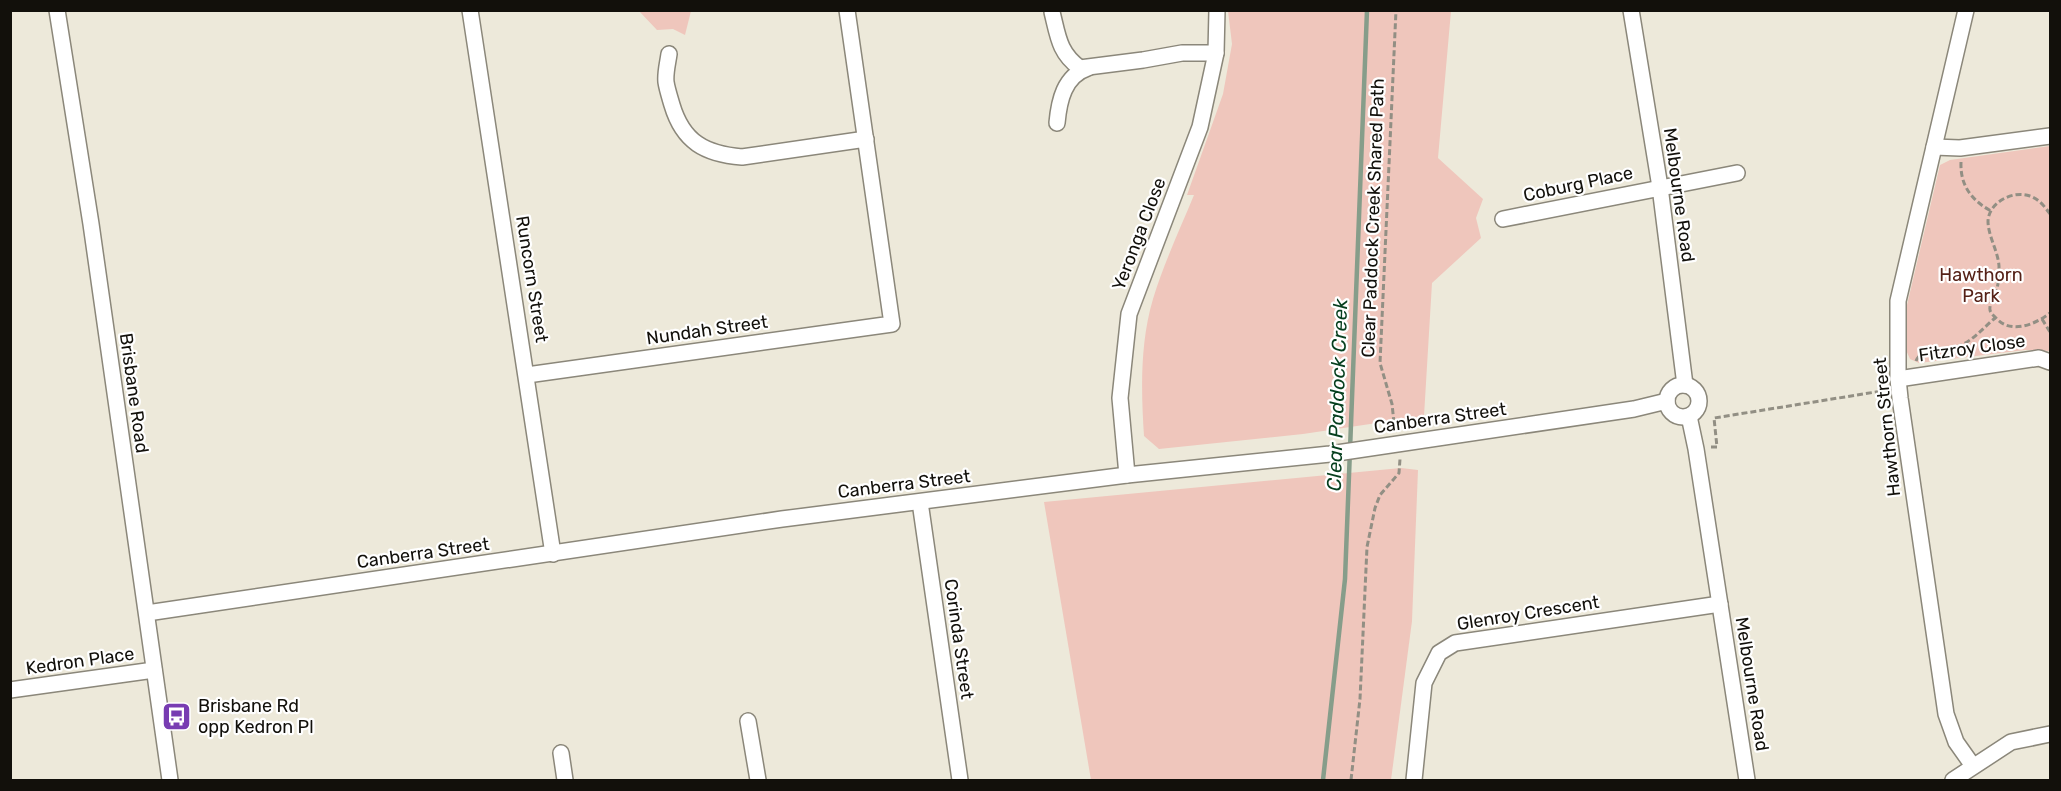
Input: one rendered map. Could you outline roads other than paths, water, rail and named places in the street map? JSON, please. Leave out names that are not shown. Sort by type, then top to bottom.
[{"type":"street","name":"Brisbane Road","points":[[57,10],[91,224],[170,780]]},
{"type":"street","name":"Runcorn Street","points":[[470,10],[553,554]]},
{"type":"street","points":[[669,54],[666,81],[677,122],[692,140],[710,151],[723,156],[742,157],[866,139],[847,10]]},
{"type":"street","name":"Yeronga Close","points":[[1127,476],[1120,398],[1130,314],[1200,127],[1216,53],[1217,10]]},
{"type":"street","name":"Melbourne Road","points":[[1631,10],[1660,187],[1685,385]]},
{"type":"street","name":"Hawthorn Street","points":[[1966,10],[1898,301],[1898,379],[1946,714],[1956,742],[1972,766]]},
{"type":"street","points":[[1052,12],[1060,47],[1080,68],[1088,68]]},
{"type":"street","points":[[1057,123],[1059,100],[1071,79],[1081,70],[1182,53],[1216,53]]},
{"type":"street","points":[[1934,147],[1960,148],[2050,136]]},
{"type":"street","name":"Nundah Street","points":[[527,375],[892,324],[866,139]]},
{"type":"street","name":"Coburg Place","points":[[1503,219],[1737,173]]},
{"type":"street","name":"Fitzroy Close","points":[[1898,379],[2039,358],[2050,362]]},
{"type":"street","points":[[1685,385],[1691,388],[1698,397],[1697,408],[1689,416],[1677,416],[1672,412],[1668,401],[1673,389],[1685,385]]},
{"type":"street","name":"Canberra Street","points":[[147,613],[782,519],[1127,476],[1330,454],[1635,409],[1668,401]]},
{"type":"street","name":"Melbourne Road","points":[[1689,416],[1747,780]]},
{"type":"street","name":"Corinda Street","points":[[920,502],[960,780]]},
{"type":"street","name":"Glenroy Crescent","points":[[1414,780],[1424,683],[1439,653],[1455,643],[1720,604]]},
{"type":"street","name":"Kedron Place","points":[[10,690],[154,670]]},
{"type":"street","points":[[748,721],[758,780]]},
{"type":"street","points":[[1953,780],[2011,742],[2050,734]]},
{"type":"street","points":[[561,753],[565,780]]},
{"type":"waterway","name":"Clear Paddock Creek","points":[[1323,780],[1345,579],[1367,10]]},
{"type":"place","name":"Brisbane Rd opp Kedron Pl","points":[[177,716]]},
{"type":"park label","name":"Hawthorn Park","points":[[1981,285]]}]
